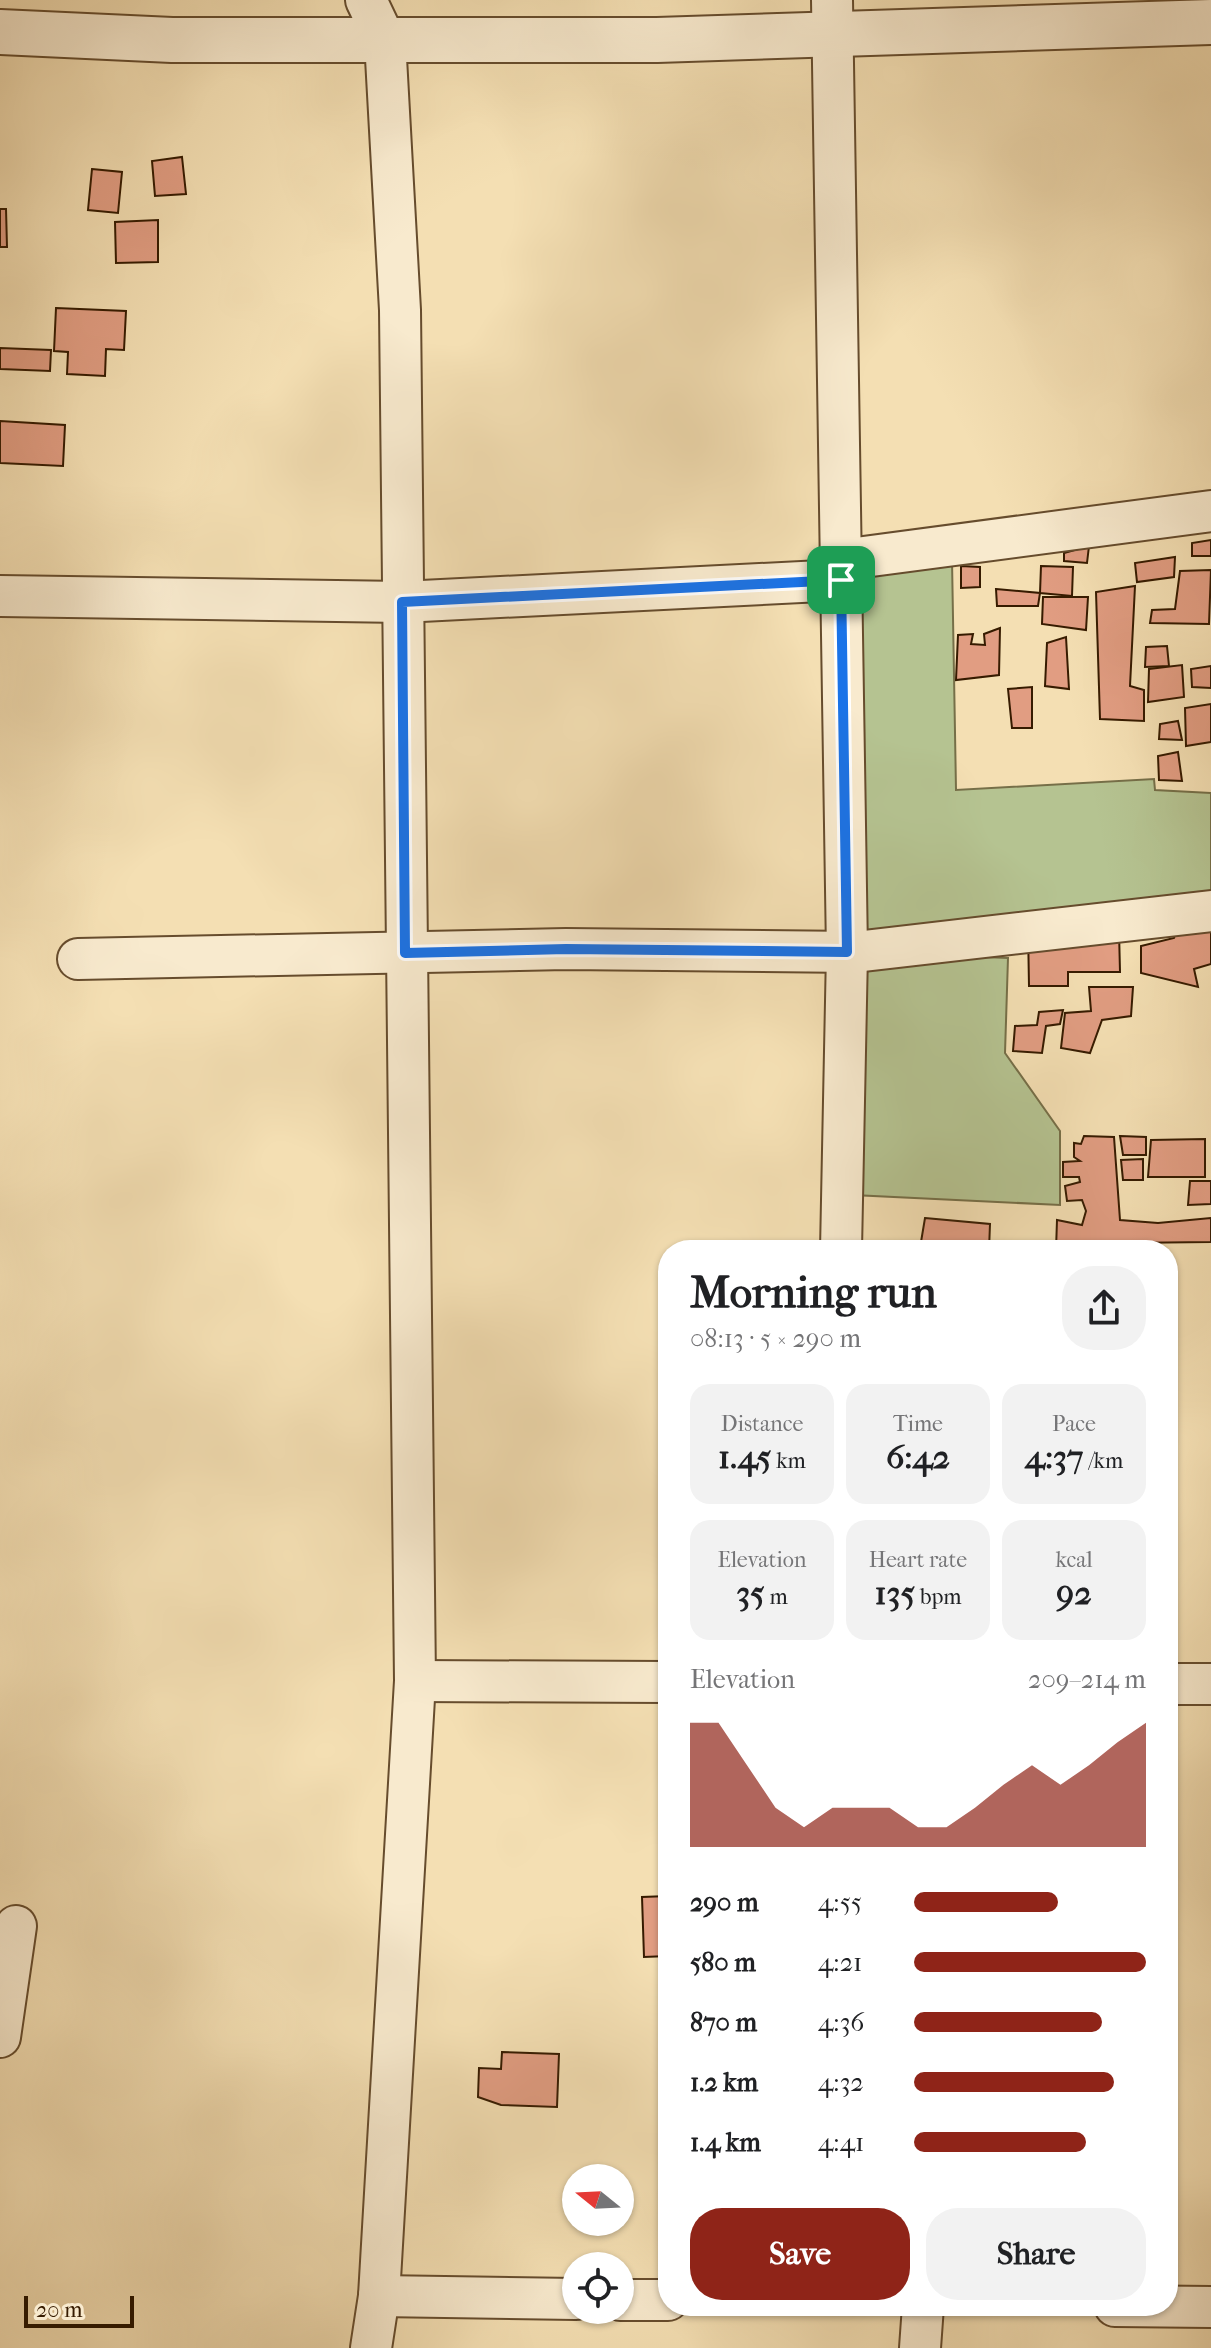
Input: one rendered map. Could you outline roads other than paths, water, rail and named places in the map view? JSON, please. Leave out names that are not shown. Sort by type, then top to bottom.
[{"type":"street","points":[[366,0],[385,40],[400,310],[415,1681],[379,2296],[371,2348]]},
{"type":"street","points":[[832,17],[847,952],[841,1240]]},
{"type":"street","points":[[0,32],[172,40],[657,40],[832,17],[1211,22]]},
{"type":"street","points":[[0,596],[402,602],[841,570],[1211,511]]},
{"type":"street","points":[[78,959],[566,949],[847,952],[1211,911]]},
{"type":"street","points":[[415,1681],[658,1682]]},
{"type":"street","points":[[1178,1684],[1211,1684]]},
{"type":"street","points":[[0,2037],[16,1926]]},
{"type":"street","points":[[379,2296],[562,2299]]},
{"type":"street","points":[[634,2300],[658,2300]]},
{"type":"street","points":[[1178,2307],[1211,2307]]},
{"type":"street","points":[[920,2348],[922,2316]]}]
